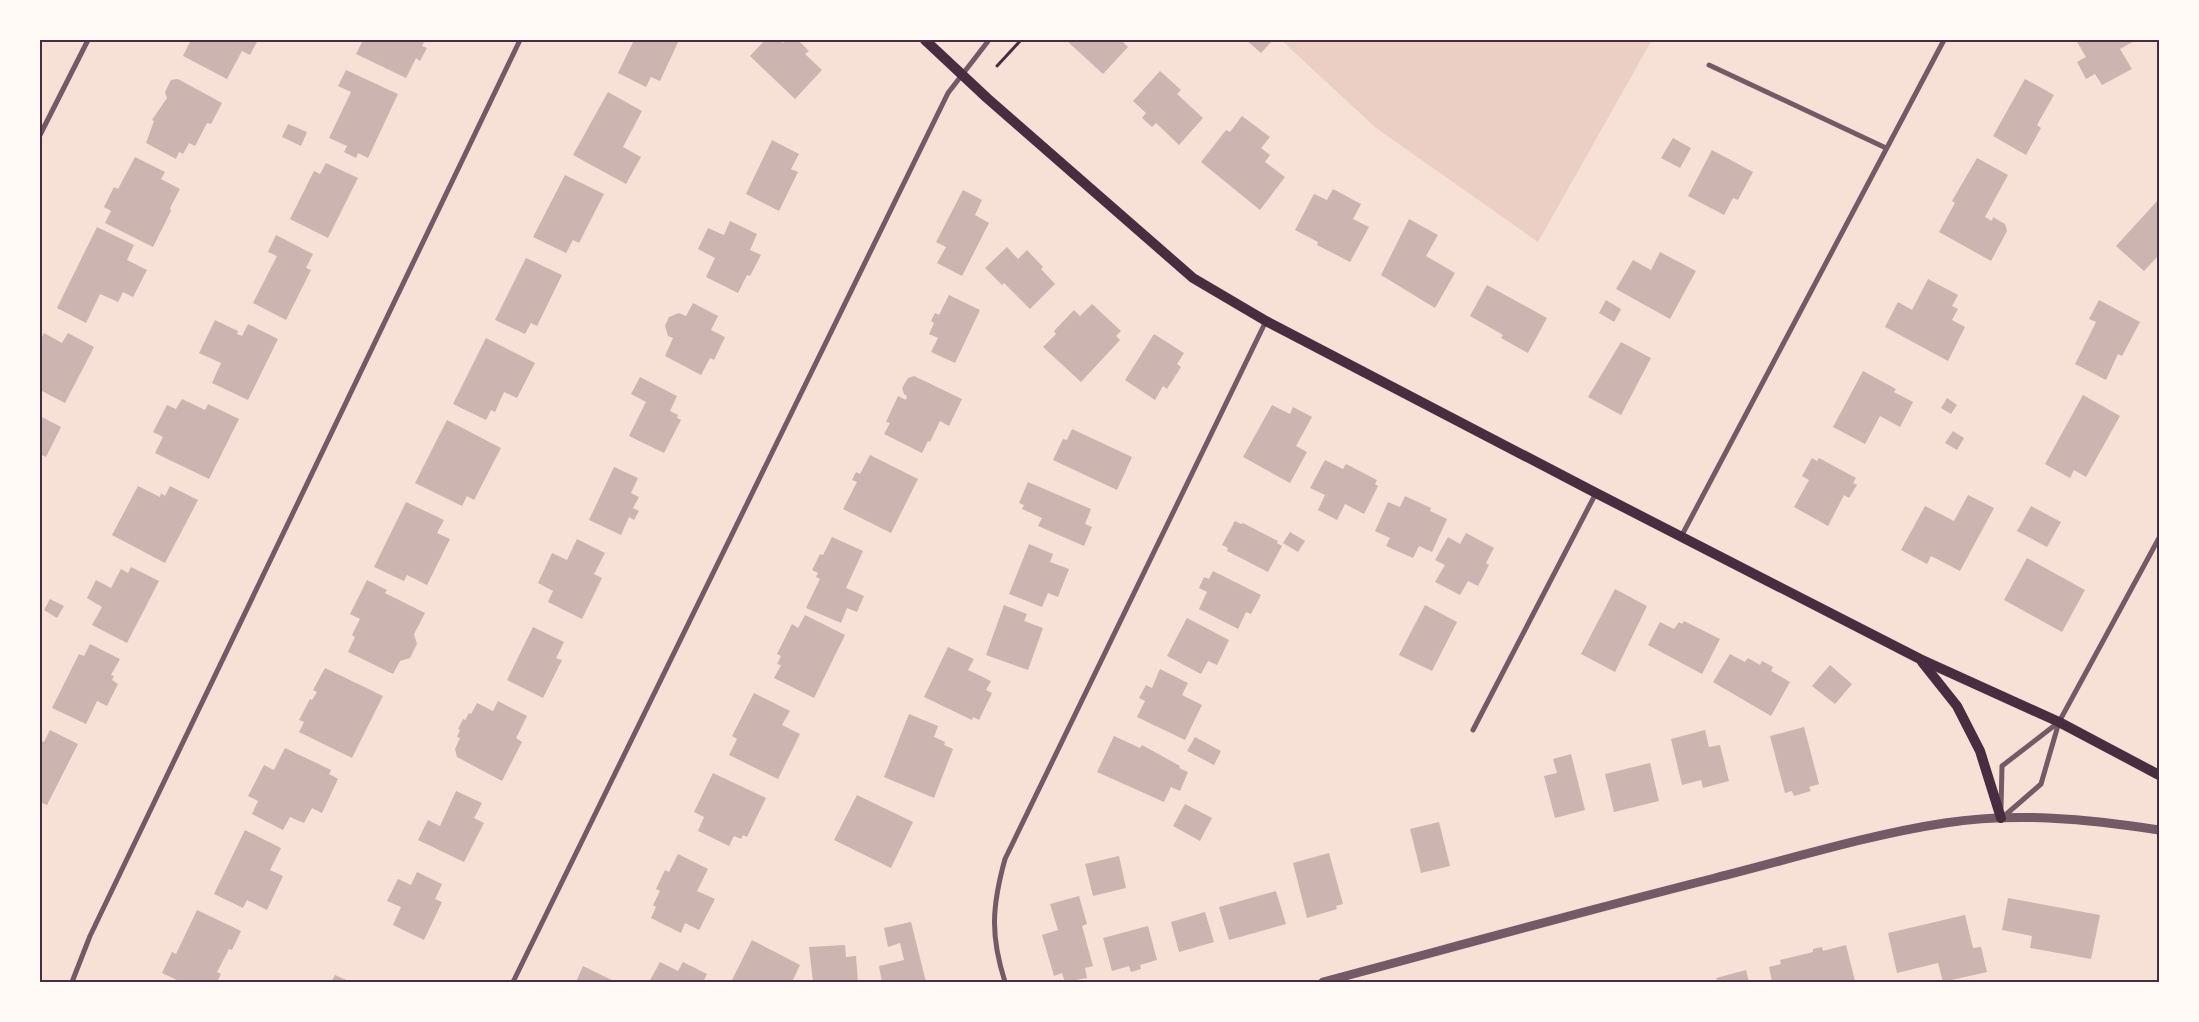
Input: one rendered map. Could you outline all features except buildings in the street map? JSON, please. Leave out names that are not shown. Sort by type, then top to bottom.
[{"type":"main road","points":[[925,40],[962,75],[1193,278],[1266,321],[1596,493],[1920,659],[2059,722],[2159,775]]},
{"type":"main road","points":[[1920,659],[1957,706],[1980,751],[2001,818]]},
{"type":"street","points":[[40,135],[88,40]]},
{"type":"street","points":[[72,982],[94,927],[520,40]]},
{"type":"street","points":[[513,982],[948,93],[989,40]]},
{"type":"street","points":[[1682,536],[1944,40]]},
{"type":"street","points":[[1709,65],[1886,148]]},
{"type":"street","points":[[1004,982],[998,960],[993,924],[995,894],[1005,859],[1266,321]]},
{"type":"street","points":[[1473,730],[1596,493]]},
{"type":"street","points":[[2001,818],[2041,784],[2059,722],[2159,538]]},
{"type":"street","points":[[2001,818],[2002,766],[2059,722]]},
{"type":"street","points":[[1323,982],[1626,900],[1888,835],[1944,823],[2001,818],[2102,821],[2159,830]]},
{"type":"path","points":[[997,66],[1021,40]]},
{"type":"shaded area","points":[[1281,40],[1652,40],[1538,242],[1376,128]]}]
